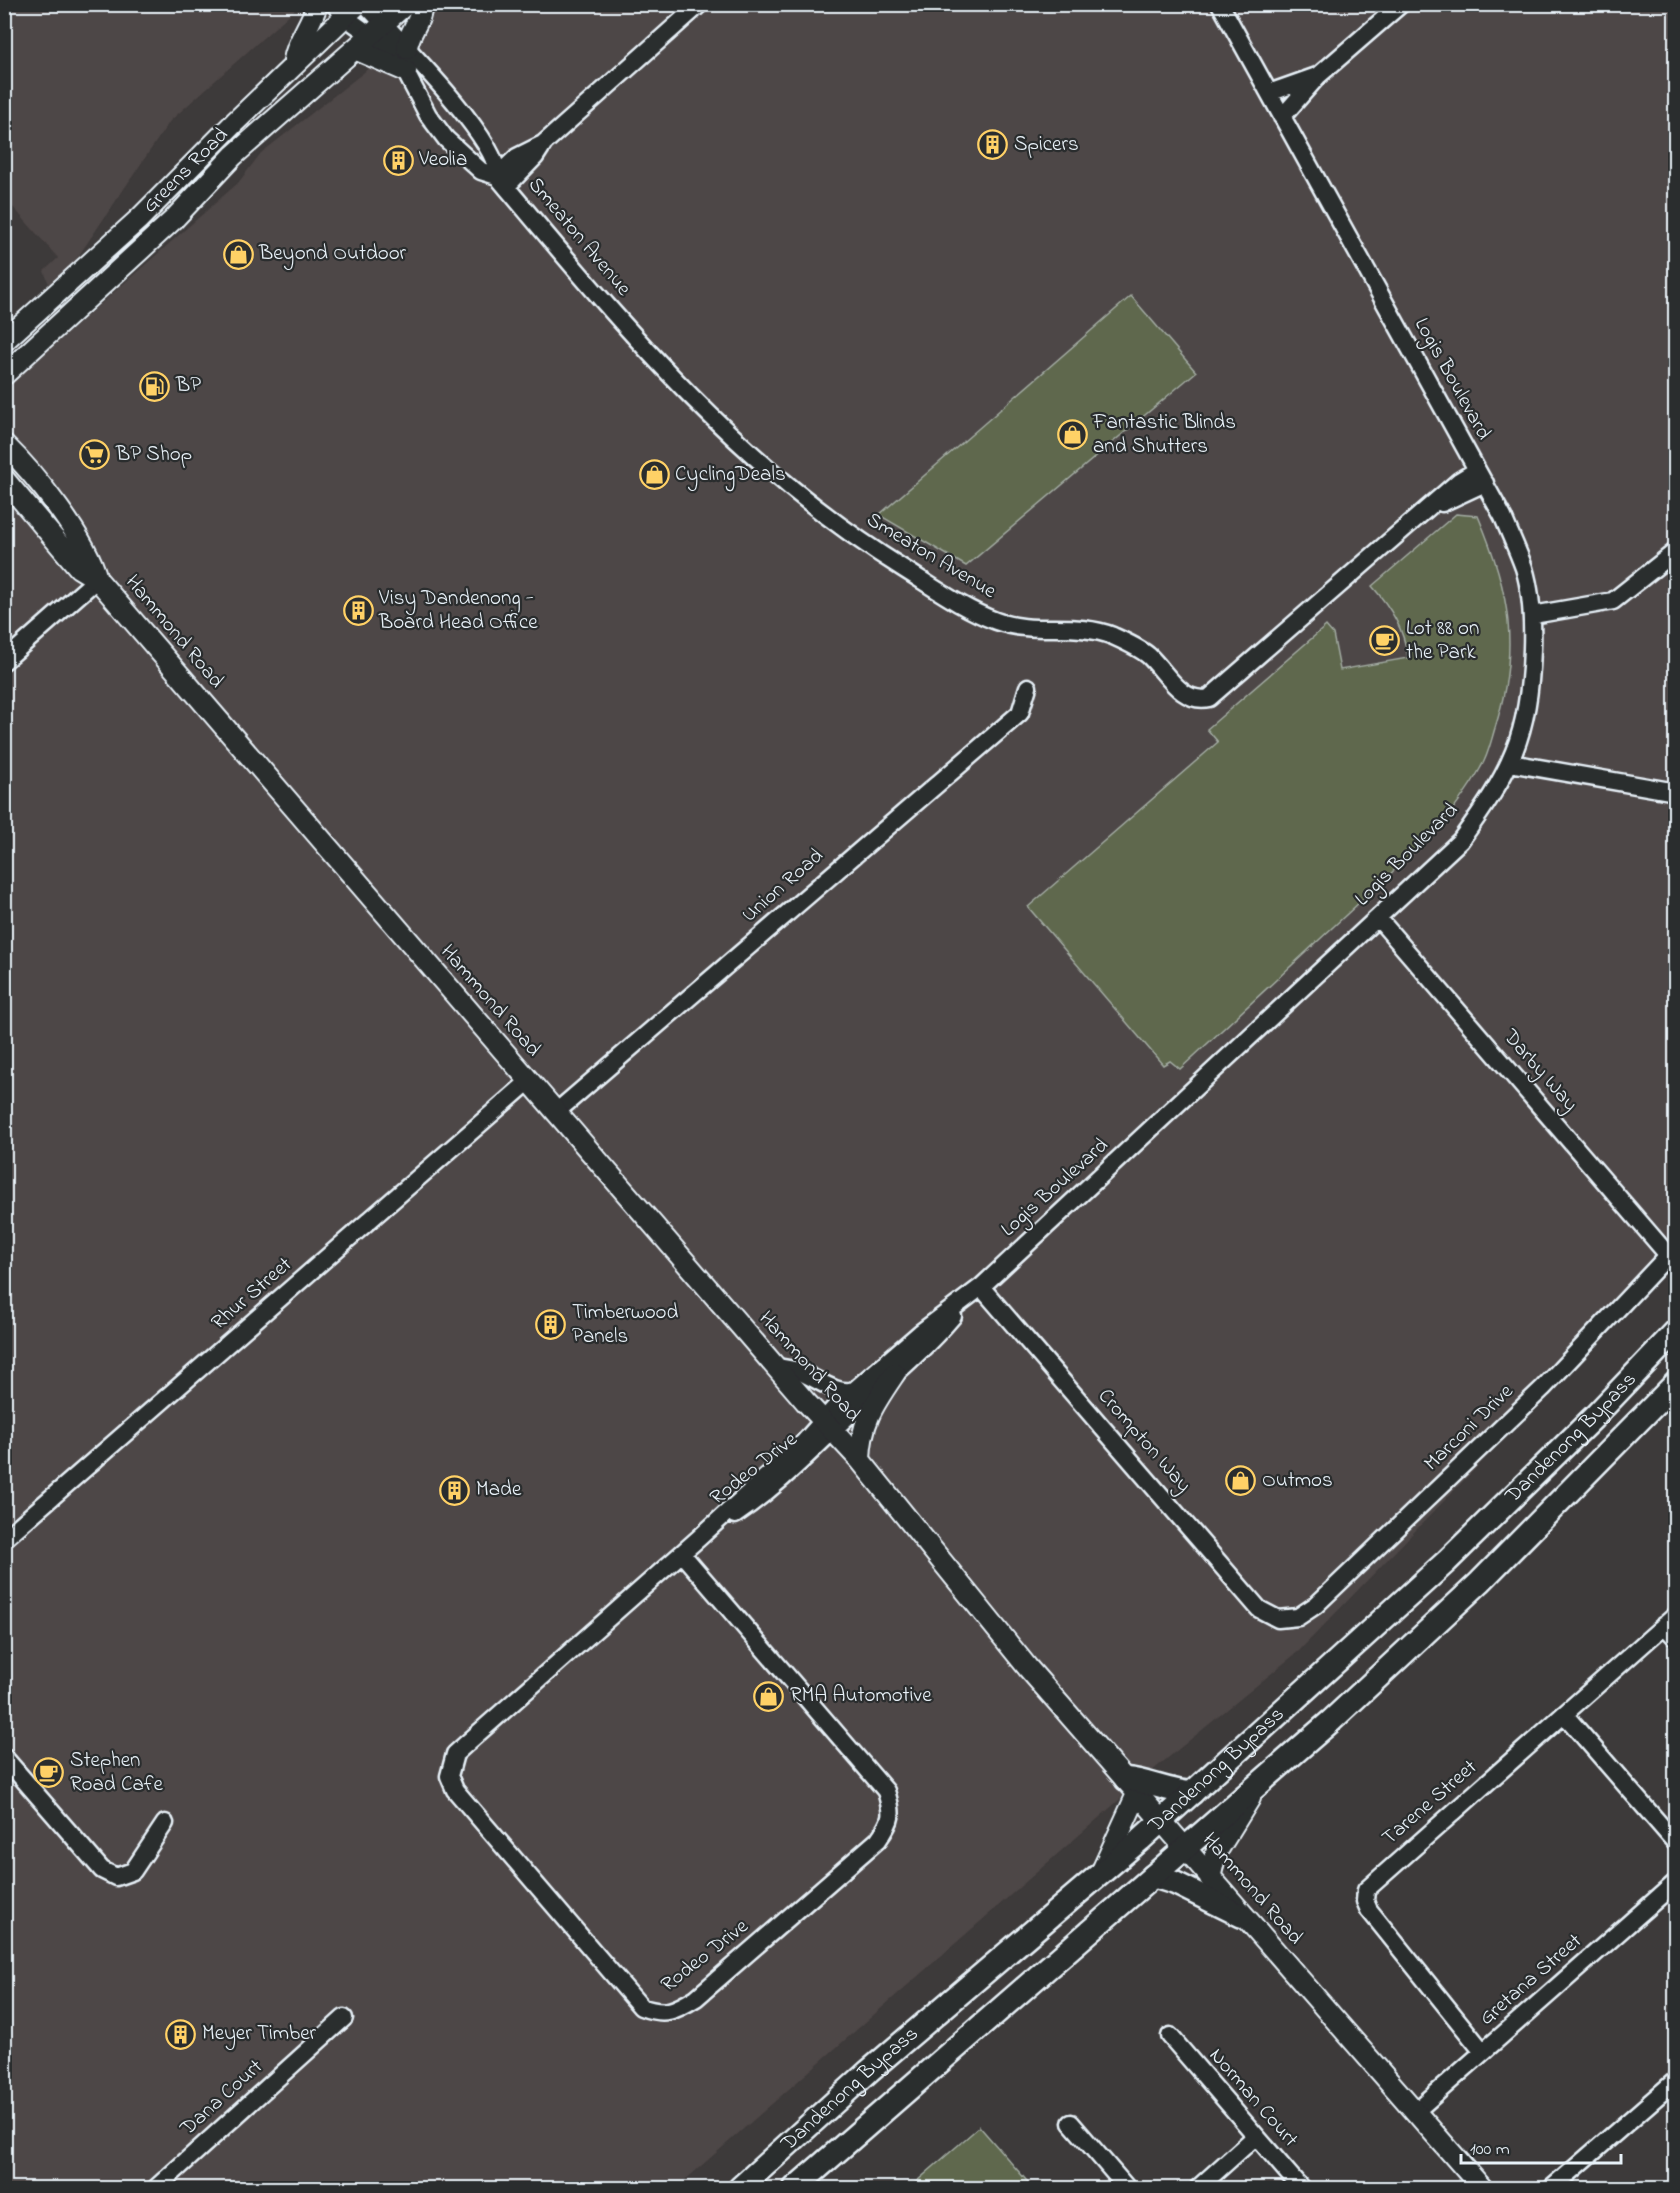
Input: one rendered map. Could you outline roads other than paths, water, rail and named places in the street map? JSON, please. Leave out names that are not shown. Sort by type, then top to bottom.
[{"type":"highway","name":"Dandenong Bypass","points":[[740,2188],[869,2072],[1162,1821],[1447,1561],[1593,1418],[1676,1331]]},
{"type":"highway","name":"Dandenong Bypass","points":[[795,2188],[1261,1782],[1471,1590],[1676,1383]]},
{"type":"highway","points":[[1132,1786],[1145,1781],[1176,1792],[1192,1793]]},
{"type":"highway","points":[[1153,1876],[1175,1883],[1242,1916]]},
{"type":"main road","points":[[294,66],[296,49],[311,22],[317,4]]},
{"type":"main road","name":"Greens Road","points":[[4,387],[10,370],[173,220],[233,156],[406,4]]},
{"type":"main road","points":[[406,49],[407,40],[422,11],[421,4]]},
{"type":"main road","name":"Greens Road","points":[[4,341],[139,219],[294,66],[346,8]]},
{"type":"main road","points":[[355,49],[406,71]]},
{"type":"main road","name":"Hammond Road","points":[[4,444],[66,521],[92,560],[97,579]]},
{"type":"main road","name":"Hammond Road","points":[[4,479],[79,568],[97,579],[528,1082],[860,1460],[1028,1668],[1242,1916],[1482,2188]]},
{"type":"main road","points":[[860,1460],[862,1430],[877,1400],[895,1373]]},
{"type":"main road","points":[[1210,1878],[1216,1853],[1261,1782]]},
{"type":"main road","points":[[1101,1873],[1132,1786]]},
{"type":"street","points":[[365,4],[377,30]]},
{"type":"street","points":[[502,181],[517,158],[544,143],[700,4]]},
{"type":"street","name":"Logis Boulevard","points":[[828,1426],[931,1342],[976,1291],[1460,841],[1487,804],[1510,763],[1523,730],[1530,693],[1533,615],[1524,569],[1503,517],[1220,4]]},
{"type":"street","points":[[1282,117],[1318,76],[1401,4]]},
{"type":"street","points":[[346,8],[377,30]]},
{"type":"street","name":"Smeaton Avenue","points":[[377,30],[406,49],[475,127],[496,161],[502,181],[664,371],[732,438],[819,511],[884,557],[963,605],[995,621],[1021,628],[1048,630],[1075,628],[1111,635],[1147,654],[1179,689],[1193,699],[1209,698],[1432,507],[1459,481],[1481,476]]},
{"type":"street","name":"Smeaton Avenue","points":[[377,30],[386,46],[406,71],[428,115],[446,139],[481,171],[502,181]]},
{"type":"street","points":[[1269,93],[1318,76]]},
{"type":"street","points":[[1533,615],[1613,601],[1676,551]]},
{"type":"street","points":[[4,661],[97,579]]},
{"type":"street","name":"Union Road","points":[[555,1113],[1020,713],[1028,687]]},
{"type":"street","points":[[1510,763],[1676,792]]},
{"type":"street","name":"Darby Way","points":[[1378,918],[1672,1251]]},
{"type":"street","name":"Rhur Street","points":[[4,1539],[528,1082]]},
{"type":"street","name":"Marconi Drive","points":[[1278,1619],[1298,1617],[1316,1605],[1357,1569],[1543,1388],[1672,1251]]},
{"type":"street","name":"Logis Boulevard","points":[[828,1426],[855,1390],[920,1333],[976,1291]]},
{"type":"street","name":"Crompton Way","points":[[976,1291],[1259,1609],[1278,1619]]},
{"type":"street","points":[[776,1367],[798,1371],[837,1389],[849,1392],[855,1390]]},
{"type":"street","name":"Rodeo Drive","points":[[682,1554],[886,1791],[892,1811],[889,1824],[878,1840],[696,1998],[673,2013],[657,2013],[642,2007],[630,1995],[455,1790],[449,1776],[456,1754],[466,1744],[682,1554],[803,1443],[828,1426]]},
{"type":"street","points":[[1670,1620],[1676,1638]]},
{"type":"street","name":"Tarene Street","points":[[1483,2052],[1373,1916],[1366,1906],[1365,1896],[1370,1885],[1670,1620]]},
{"type":"street","points":[[1564,1714],[1676,1843]]},
{"type":"street","points":[[4,1757],[102,1870],[116,1877],[133,1871],[165,1823]]},
{"type":"street","name":"Gretana Street","points":[[1416,2111],[1676,1882]]},
{"type":"street","name":"Dana Court","points":[[156,2188],[344,2018]]},
{"type":"street","name":"Norman Court","points":[[1170,2036],[1301,2188]]},
{"type":"street","points":[[1552,2188],[1676,2080]]},
{"type":"street","points":[[1071,2123],[1127,2188]]},
{"type":"street","points":[[1198,2188],[1256,2136]]},
{"type":"place","name":"Spicers","points":[[993,145]]},
{"type":"place","name":"Veolia","points":[[398,160]]},
{"type":"place","name":"Beyond Outdoor","points":[[238,254]]},
{"type":"place","name":"BP","points":[[155,386]]},
{"type":"place","name":"Fantastic Blinds and Shutters","points":[[1072,435]]},
{"type":"place","name":"BP Shop","points":[[95,455]]},
{"type":"place","name":"CyclingDeals","points":[[654,475]]},
{"type":"place","name":"Visy Dandenong - Board Head Office","points":[[358,611]]},
{"type":"place","name":"Lot 88 on the Park","points":[[1385,641]]},
{"type":"place","name":"Timberwood Panels","points":[[551,1325]]},
{"type":"place","name":"Outmos","points":[[1241,1481]]},
{"type":"place","name":"Made","points":[[455,1490]]},
{"type":"place","name":"RMA Automotive","points":[[769,1696]]},
{"type":"place","name":"Stephen Road Cafe","points":[[49,1773]]},
{"type":"place","name":"Meyer Timber","points":[[181,2034]]}]
